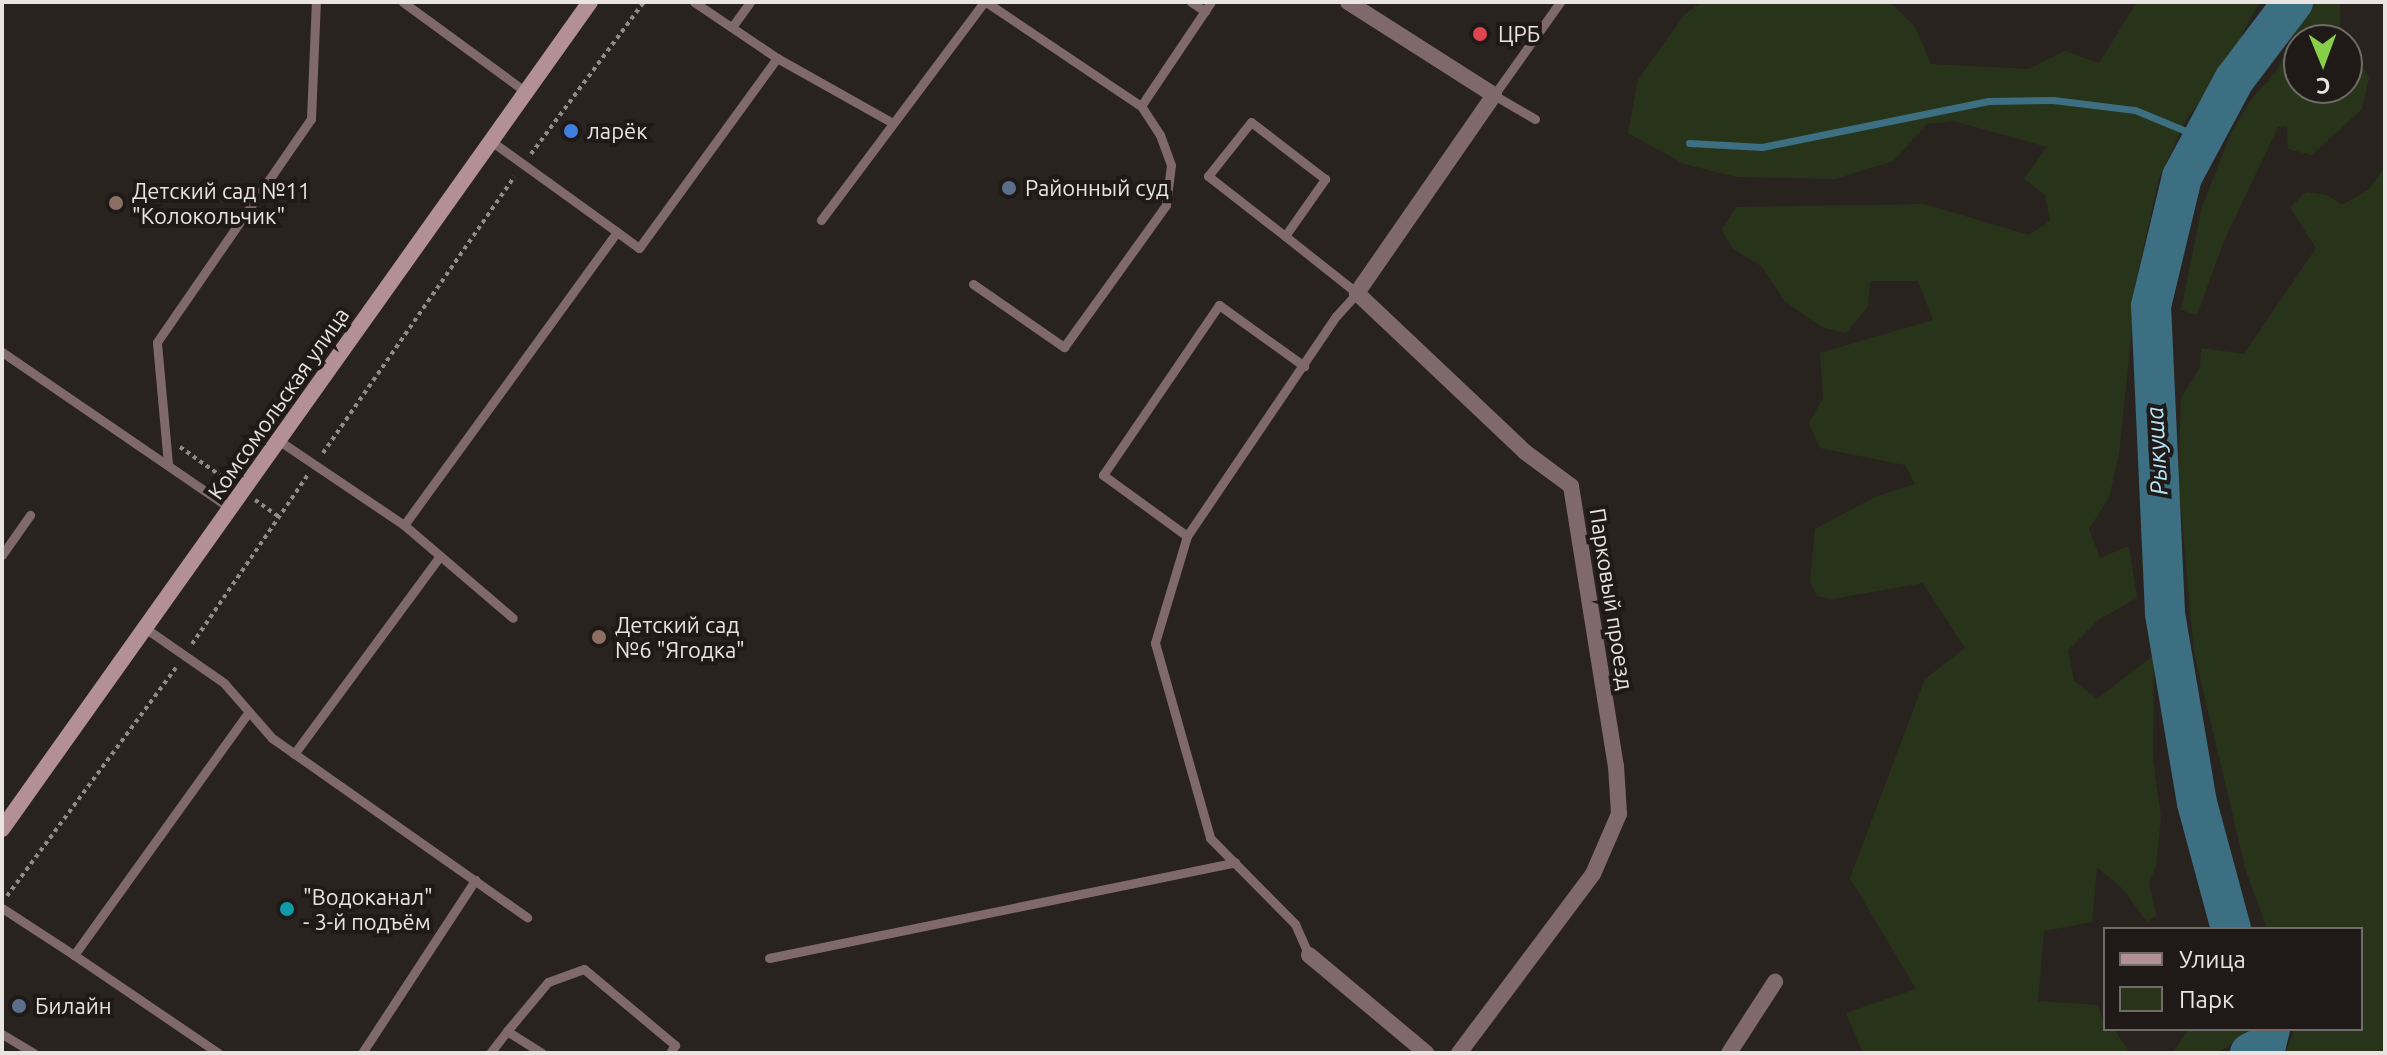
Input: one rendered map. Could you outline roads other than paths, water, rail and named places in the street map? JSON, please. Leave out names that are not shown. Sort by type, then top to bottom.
[{"type":"main road","name":"Комсомольская улица","points":[[2,829],[590,2]]},
{"type":"street","points":[[1348,2],[1494,95],[1357,293]]},
{"type":"street","name":"Парковый проезд","points":[[1357,293],[1525,452],[1571,486],[1616,766],[1619,814],[1593,874],[1459,1053]]},
{"type":"street","points":[[1309,955],[1426,1053]]},
{"type":"street","points":[[1729,1053],[1775,982]]},
{"type":"lane","points":[[168,464],[157,342],[311,119],[316,2]]},
{"type":"lane","points":[[403,2],[526,92]]},
{"type":"lane","points":[[694,2],[777,58],[893,123]]},
{"type":"lane","points":[[732,27],[750,2]]},
{"type":"lane","points":[[821,220],[985,2],[1141,106],[1171,165],[1166,205],[1064,347],[973,284]]},
{"type":"lane","points":[[1191,2],[1205,11]]},
{"type":"lane","points":[[1141,106],[1211,2]]},
{"type":"lane","points":[[1535,119],[1494,95],[1560,2]]},
{"type":"lane","points":[[491,141],[639,248],[777,58]]},
{"type":"lane","points":[[1285,236],[1325,179],[1251,122],[1208,176],[1357,293],[1187,536],[1155,643],[1210,838],[1295,924],[1309,955]]},
{"type":"lane","points":[[404,525],[617,232]]},
{"type":"lane","points":[[1187,536],[1103,475],[1210,318],[1219,305],[1304,366]]},
{"type":"lane","points":[[2,352],[230,508]]},
{"type":"lane","points":[[278,440],[404,525],[513,618]]},
{"type":"lane","points":[[2,555],[6,542],[30,515]]},
{"type":"lane","points":[[294,754],[440,556]]},
{"type":"lane","points":[[145,628],[224,683],[247,714],[294,754],[527,917]]},
{"type":"lane","points":[[74,955],[247,714]]},
{"type":"lane","points":[[769,958],[1235,862]]},
{"type":"lane","points":[[362,1053],[475,880]]},
{"type":"lane","points":[[2,908],[218,1053]]},
{"type":"lane","points":[[490,1053],[548,982],[584,969],[675,1045],[670,1053]]},
{"type":"lane","points":[[507,1031],[542,1053]]},
{"type":"lane","points":[[2,1034],[34,1053]]},
{"type":"waterway","name":"Рыкуша","points":[[2230,927],[2197,803],[2165,613],[2151,306],[2182,177],[2234,80],[2293,2]]},
{"type":"waterway","points":[[1689,143],[1762,147],[1988,101],[2053,100],[2135,110],[2203,138]]},
{"type":"waterway","name":"Рыкуша","points":[[2250,1053],[2266,1045],[2270,1031]]},
{"type":"place","name":"ЦРБ","points":[[1480,34]]},
{"type":"place","name":"ларёк","points":[[571,131]]},
{"type":"place","name":"Районный суд","points":[[1009,188]]},
{"type":"place","name":"Детский сад №11 \"Колокольчик\"","points":[[116,203]]},
{"type":"place","name":"Детский сад №6 \"Ягодка\"","points":[[599,637]]},
{"type":"place","name":"\"Водоканал\" - 3-й подъём","points":[[287,909]]},
{"type":"place","name":"Билайн","points":[[19,1006]]}]
